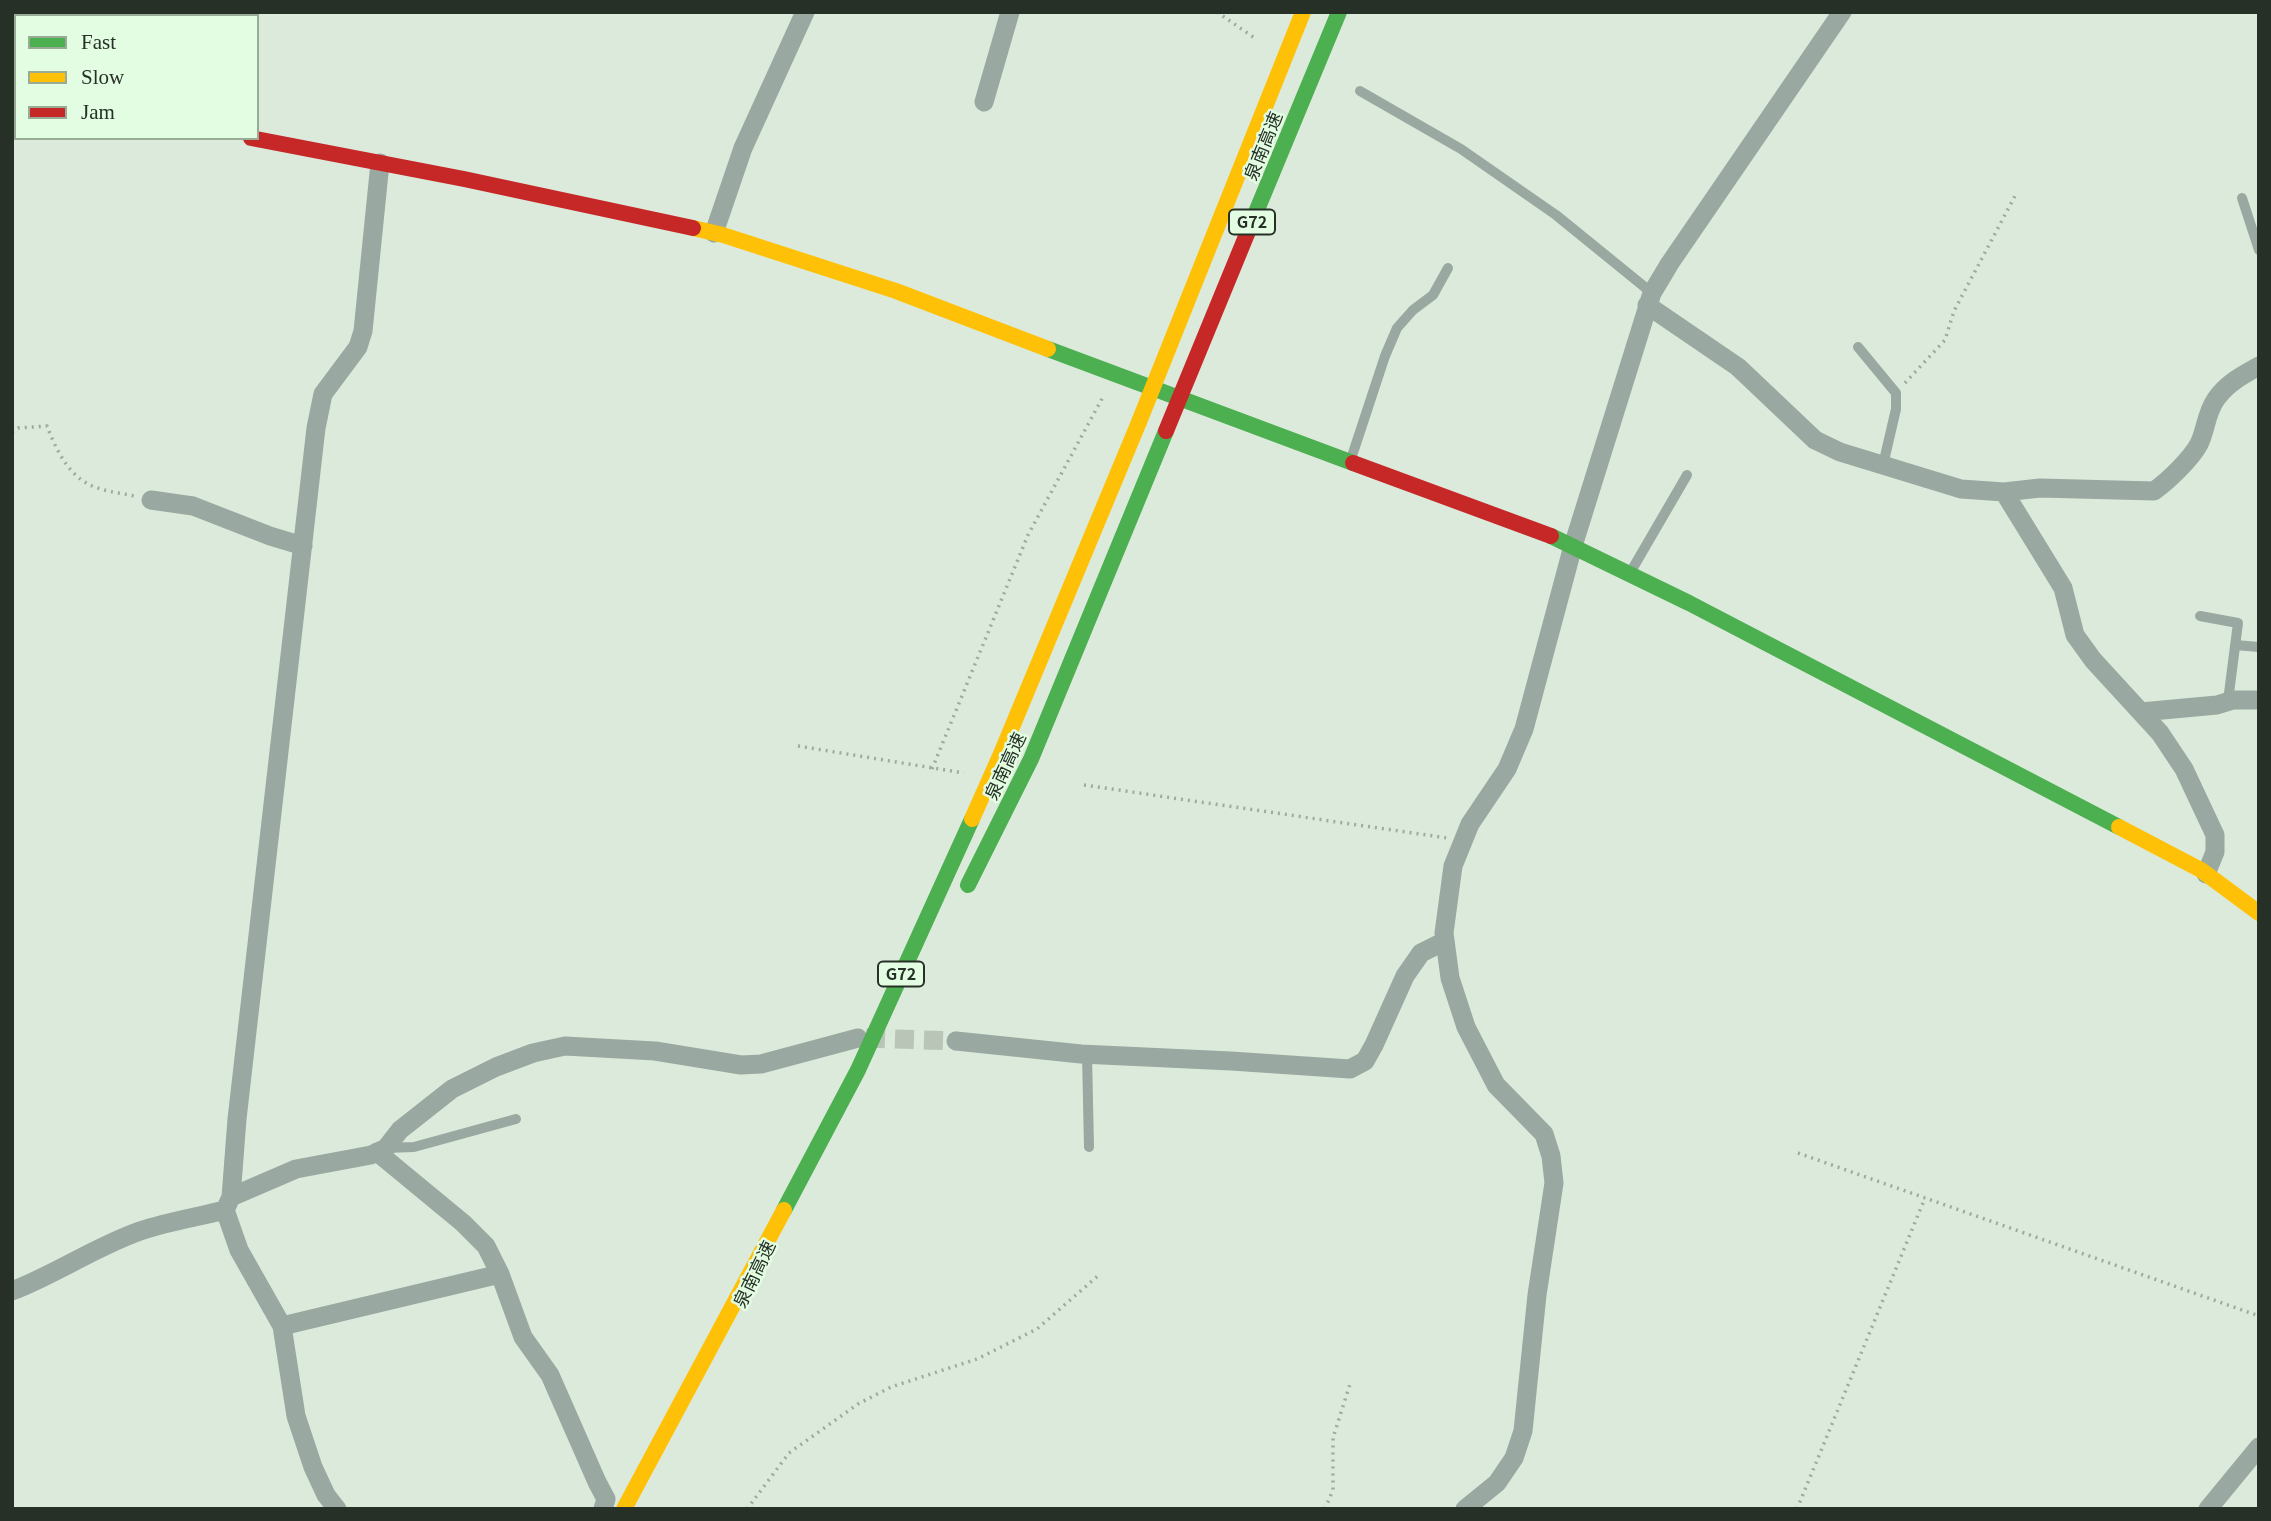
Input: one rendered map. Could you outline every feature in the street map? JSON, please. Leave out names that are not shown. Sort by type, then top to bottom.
[{"type":"main road","name":"泉南高速","points":[[624,1509],[858,1070],[1000,756],[1139,422],[1303,12]]},
{"type":"main road","name":"泉南高速","points":[[963,895],[1031,759],[1339,12]]},
{"type":"main road","points":[[259,140],[464,178],[714,233],[896,291],[1350,463],[1540,530],[1689,603],[2206,874],[2259,913]]},
{"type":"street","points":[[714,233],[743,148],[805,12]]},
{"type":"street","points":[[985,102],[1010,12]]},
{"type":"street","points":[[1465,1509],[1497,1483],[1514,1458],[1523,1431],[1537,1295],[1554,1183],[1551,1156],[1544,1134],[1496,1085],[1466,1027],[1450,978],[1445,941],[1453,866],[1470,824],[1507,769],[1524,729],[1573,546],[1650,300],[1670,263],[1842,12]]},
{"type":"street","points":[[337,1509],[326,1495],[313,1467],[296,1416],[282,1326],[239,1250],[228,1203],[317,428],[323,394],[358,347],[363,331],[380,163]]},
{"type":"street","points":[[1650,300],[1738,367],[1815,440],[1840,452],[1961,488],[2004,492],[2040,488],[2154,491],[2164,484],[2199,443],[2209,411],[2217,398],[2231,383],[2259,366]]},
{"type":"street","points":[[2004,492],[2063,588],[2075,635],[2092,660],[2160,733],[2184,769],[2215,835],[2215,852],[2206,874]]},
{"type":"street","points":[[151,500],[193,506],[303,546]]},
{"type":"street","points":[[2141,712],[2259,700]]},
{"type":"street","points":[[956,1041],[1087,1055],[1350,1069],[1365,1061],[1405,976],[1416,961],[1433,945],[1445,941]]},
{"type":"street","points":[[12,1291],[33,1283],[94,1250],[141,1231],[228,1203],[296,1169],[382,1150],[400,1130],[452,1089],[496,1067],[533,1053],[565,1046],[655,1051],[741,1065],[761,1064],[858,1038]]},
{"type":"street","points":[[382,1150],[486,1246],[500,1274],[523,1337],[550,1375],[606,1499],[603,1509]]},
{"type":"street","points":[[282,1326],[500,1274]]},
{"type":"street","points":[[2208,1509],[2259,1447]]},
{"type":"lane","points":[[1360,91],[1461,149],[1556,215],[1650,300]]},
{"type":"lane","points":[[2242,198],[2259,250]]},
{"type":"lane","points":[[1350,463],[1385,356],[1397,328],[1413,310],[1433,295],[1448,268]]},
{"type":"lane","points":[[1858,347],[1896,393],[1896,409],[1883,465]]},
{"type":"lane","points":[[1629,574],[1687,475]]},
{"type":"lane","points":[[2200,616],[2238,623],[2228,702]]},
{"type":"lane","points":[[2235,645],[2259,647]]},
{"type":"lane","points":[[1087,1055],[1089,1147]]},
{"type":"lane","points":[[382,1150],[414,1147],[516,1119]]},
{"type":"path","points":[[1217,12],[1256,38]]},
{"type":"path","points":[[1896,393],[1945,340],[1954,311],[2016,194]]},
{"type":"path","points":[[932,769],[1028,535],[1115,375]]},
{"type":"path","points":[[12,432],[18,428],[47,426],[56,449],[73,472],[93,487],[151,500]]},
{"type":"path","points":[[798,747],[965,773]]},
{"type":"path","points":[[1084,785],[1463,840]]},
{"type":"path","points":[[1798,1153],[2259,1316]]},
{"type":"path","points":[[1797,1509],[1926,1198]]},
{"type":"path","points":[[747,1509],[789,1452],[858,1404],[891,1387],[977,1359],[1037,1329],[1100,1274]]},
{"type":"path","points":[[1325,1509],[1332,1490],[1333,1438],[1350,1384]]},
{"type":"tunnel","points":[[866,1038],[956,1041]]},
{"type":"traffic: fast","points":[[1247,234],[1339,12]]},
{"type":"traffic: fast","points":[[1048,349],[1353,463]]},
{"type":"traffic: fast","points":[[968,885],[1031,759],[1166,431]]},
{"type":"traffic: fast","points":[[1551,536],[1689,603],[2119,827]]},
{"type":"traffic: fast","points":[[784,1210],[858,1070],[972,819]]},
{"type":"traffic: slow","points":[[1139,422],[1303,12]]},
{"type":"traffic: slow","points":[[693,228],[723,235],[896,291],[1048,349]]},
{"type":"traffic: slow","points":[[972,819],[1139,422]]},
{"type":"traffic: slow","points":[[2119,827],[2201,870],[2259,913]]},
{"type":"traffic: slow","points":[[624,1509],[784,1210]]},
{"type":"traffic: jam","points":[[259,140],[464,179],[693,228]]},
{"type":"traffic: jam","points":[[1166,431],[1247,234]]},
{"type":"traffic: jam","points":[[1353,463],[1551,536]]}]
